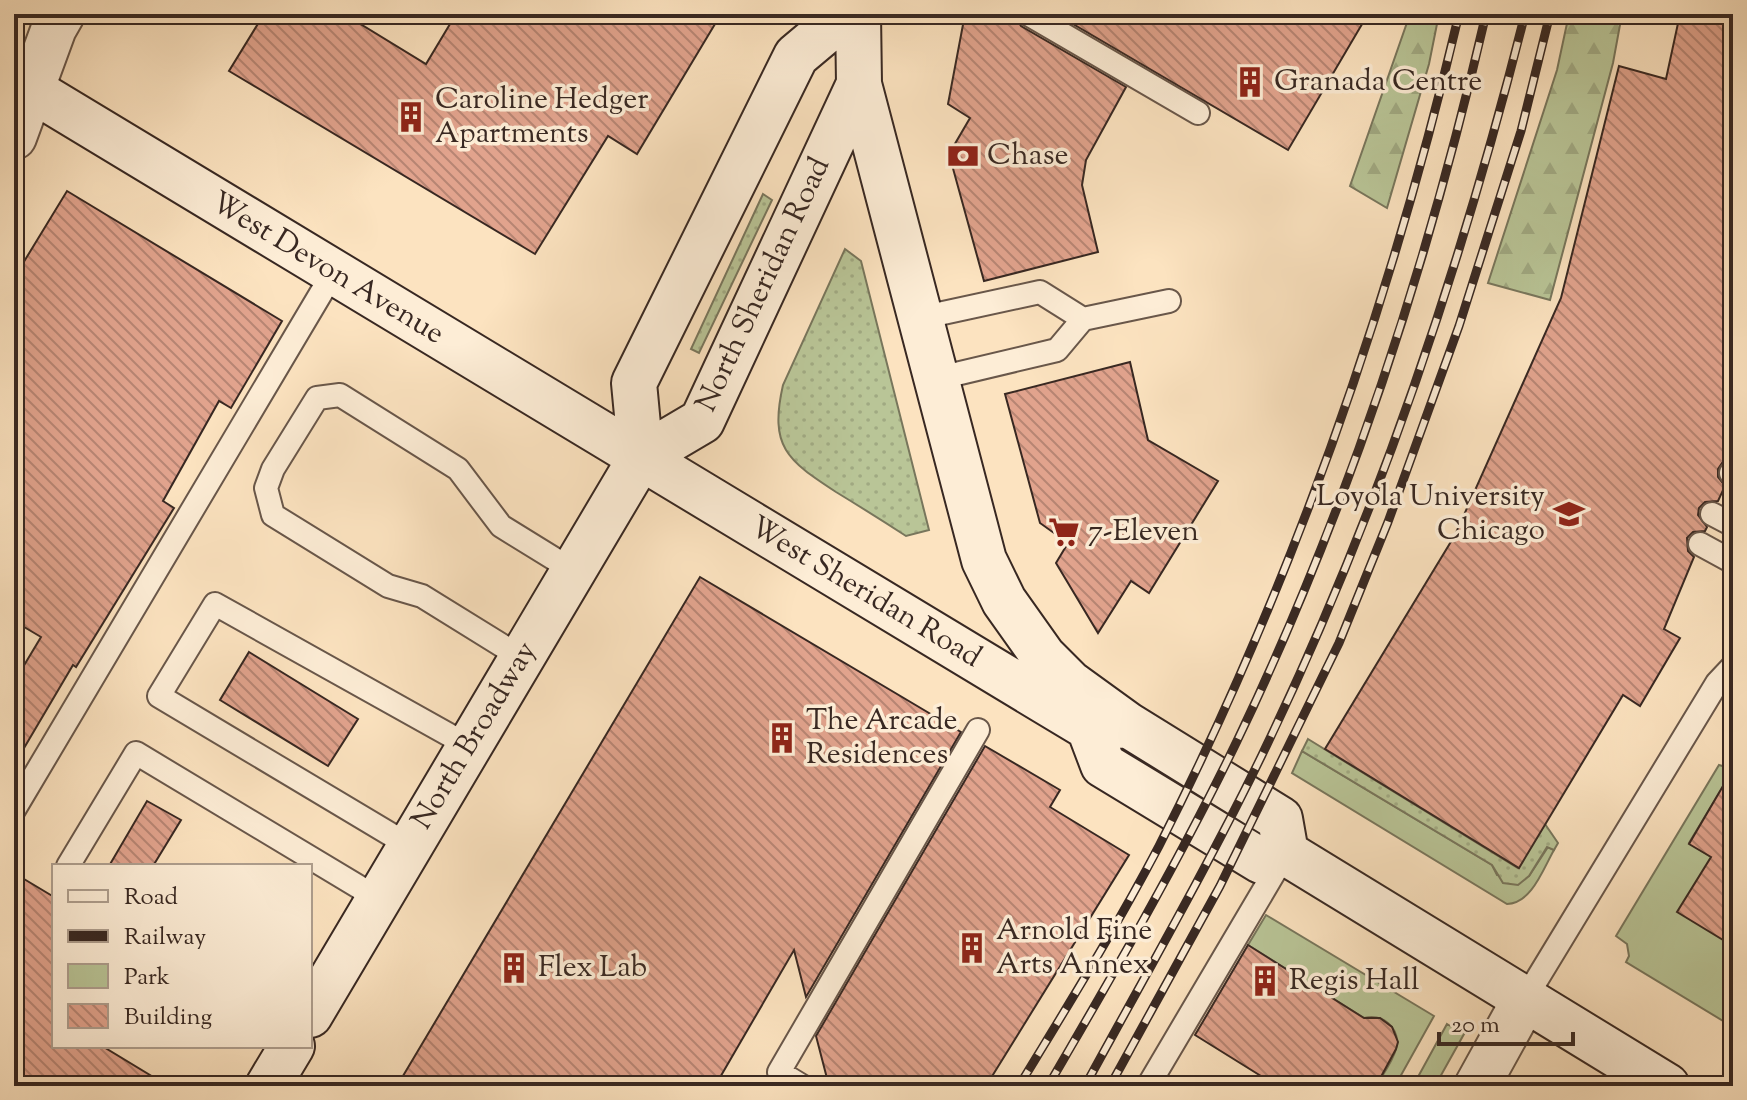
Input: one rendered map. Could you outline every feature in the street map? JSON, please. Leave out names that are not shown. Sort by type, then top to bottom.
[{"type":"main road","points":[[14,137],[23,84],[62,14]]},
{"type":"main road","points":[[641,457],[634,383],[796,56],[846,14]]},
{"type":"main road","name":"North Sheridan Road","points":[[641,457],[702,421],[859,84],[858,14]]},
{"type":"main road","name":"West Devon Avenue","points":[[23,84],[641,457]]},
{"type":"main road","points":[[859,84],[984,560],[1004,601],[1043,656],[1108,726],[1103,765],[1261,861],[1286,853],[1667,1086]]},
{"type":"main road","name":"North Broadway","points":[[312,1012],[641,457]]},
{"type":"main road","name":"West Sheridan Road","points":[[641,457],[1108,726]]},
{"type":"main road","points":[[1477,1086],[1525,999]]},
{"type":"main road","points":[[268,1086],[291,1048]]},
{"type":"lane","points":[[1028,14],[1198,113]]},
{"type":"lane","points":[[14,810],[333,273]]},
{"type":"lane","points":[[920,318],[1040,292],[1083,319]]},
{"type":"lane","points":[[935,379],[1057,350],[1083,319],[1169,301]]},
{"type":"lane","points":[[522,658],[422,596],[388,586],[273,515],[266,488],[273,469],[317,398],[340,395],[458,469],[501,526],[574,571]]},
{"type":"lane","points":[[1712,514],[1733,525]]},
{"type":"lane","points":[[1700,544],[1733,562]]},
{"type":"lane","points":[[410,846],[159,696],[215,604],[469,746]]},
{"type":"lane","points":[[1525,999],[1717,683],[1733,666]]},
{"type":"lane","points":[[802,1086],[779,1072],[978,730]]},
{"type":"lane","points":[[69,864],[136,753],[379,899]]},
{"type":"lane","points":[[1148,1086],[1286,853]]},
{"type":"green space","points":[[1410,14],[1439,14],[1429,64],[1387,208],[1350,186]]},
{"type":"green space","points":[[1569,14],[1622,14],[1613,63],[1550,300],[1488,283],[1557,70]]},
{"type":"green space","points":[[763,194],[772,200],[699,353],[691,349]]},
{"type":"green space","points":[[845,249],[861,261],[929,530],[906,536],[805,470],[786,450],[781,438],[778,423],[783,385]]},
{"type":"green space","points":[[1308,739],[1518,868],[1545,824],[1558,843],[1554,850],[1547,847],[1529,876],[1518,885],[1503,883],[1492,865],[1302,751]]},
{"type":"green space","points":[[1302,751],[1492,865],[1497,875],[1529,876],[1548,847],[1554,850],[1530,891],[1516,902],[1507,904],[1292,773]]},
{"type":"green space","points":[[1719,765],[1733,769],[1732,772],[1689,843],[1711,857],[1733,946],[1733,1027],[1626,962],[1629,956],[1627,944],[1616,936]]},
{"type":"green space","points":[[1266,915],[1434,1016],[1395,1086],[1376,1086],[1397,1047],[1394,1030],[1383,1019],[1364,1018],[1248,945]]},
{"type":"green space","points":[[1447,1024],[1464,1034],[1435,1086],[1413,1086]]},
{"type":"building","points":[[264,14],[344,14],[426,64],[456,14],[721,14],[637,154],[608,136],[535,254],[229,71]]},
{"type":"building","points":[[965,14],[1014,14],[1021,26],[1126,87],[1086,160],[1082,185],[1098,252],[984,281],[949,154],[970,118],[948,104]]},
{"type":"building","name":"Granada Centre","points":[[1056,14],[1368,14],[1288,150]]},
{"type":"building","points":[[1680,14],[1733,14],[1733,459],[1722,463],[1718,469],[1718,477],[1725,486],[1718,501],[1705,502],[1699,508],[1698,515],[1707,527],[1705,531],[1693,532],[1687,538],[1688,551],[1694,557],[1664,629],[1680,638],[1640,706],[1623,695],[1519,868],[1325,749],[1455,535],[1561,298],[1619,66],[1666,79]]},
{"type":"building","points":[[67,191],[282,321],[231,408],[219,401],[163,501],[174,508],[76,667],[73,665],[14,765],[14,682],[41,637],[14,621],[14,278]]},
{"type":"building","points":[[1130,362],[1148,440],[1218,481],[1149,593],[1131,581],[1098,633],[1056,563],[1068,543],[1040,523],[1005,394]]},
{"type":"building","points":[[700,577],[961,732],[806,997],[794,950],[715,1086],[397,1086]]},
{"type":"building","points":[[249,652],[358,719],[328,766],[220,700]]},
{"type":"building","name":"Arnold Fine Arts Annex","points":[[985,746],[1060,790],[1050,807],[1129,855],[986,1086],[829,1086],[816,1036]]},
{"type":"building","points":[[1733,769],[1733,946],[1677,912],[1711,857],[1689,844]]},
{"type":"building","points":[[147,801],[181,820],[154,864],[110,864]]},
{"type":"building","points":[[14,873],[52,896],[52,1048],[105,1048],[168,1086],[14,1086]]},
{"type":"building","name":"Regis Hall","points":[[1248,945],[1364,1018],[1380,1018],[1392,1027],[1398,1042],[1376,1086],[1277,1086],[1195,1035]]},
{"type":"railway","points":[[1019,1086],[1159,846],[1208,746],[1295,543],[1370,334],[1432,122],[1459,14]]},
{"type":"railway","points":[[1048,1086],[1193,829],[1277,654],[1314,565],[1349,475],[1411,292],[1439,199],[1486,14]]},
{"type":"railway","points":[[1085,1086],[1241,797],[1342,575],[1444,298],[1525,14]]},
{"type":"railway","points":[[1110,1086],[1220,886],[1339,643],[1388,522],[1459,326],[1521,131],[1550,14]]},
{"type":"place","name":"Granada Centre","points":[[1250,82]]},
{"type":"place","name":"Caroline Hedger Apartments","points":[[411,117]]},
{"type":"place","name":"Chase","points":[[963,156]]},
{"type":"place","name":"Loyola University Chicago","points":[[1569,514]]},
{"type":"place","name":"7-Eleven","points":[[1064,532]]},
{"type":"place","name":"The Arcade Residences","points":[[782,738]]},
{"type":"place","name":"Arnold Fine Arts Annex","points":[[972,948]]},
{"type":"place","name":"Flex Lab","points":[[514,968]]},
{"type":"place","name":"Regis Hall","points":[[1265,981]]}]
